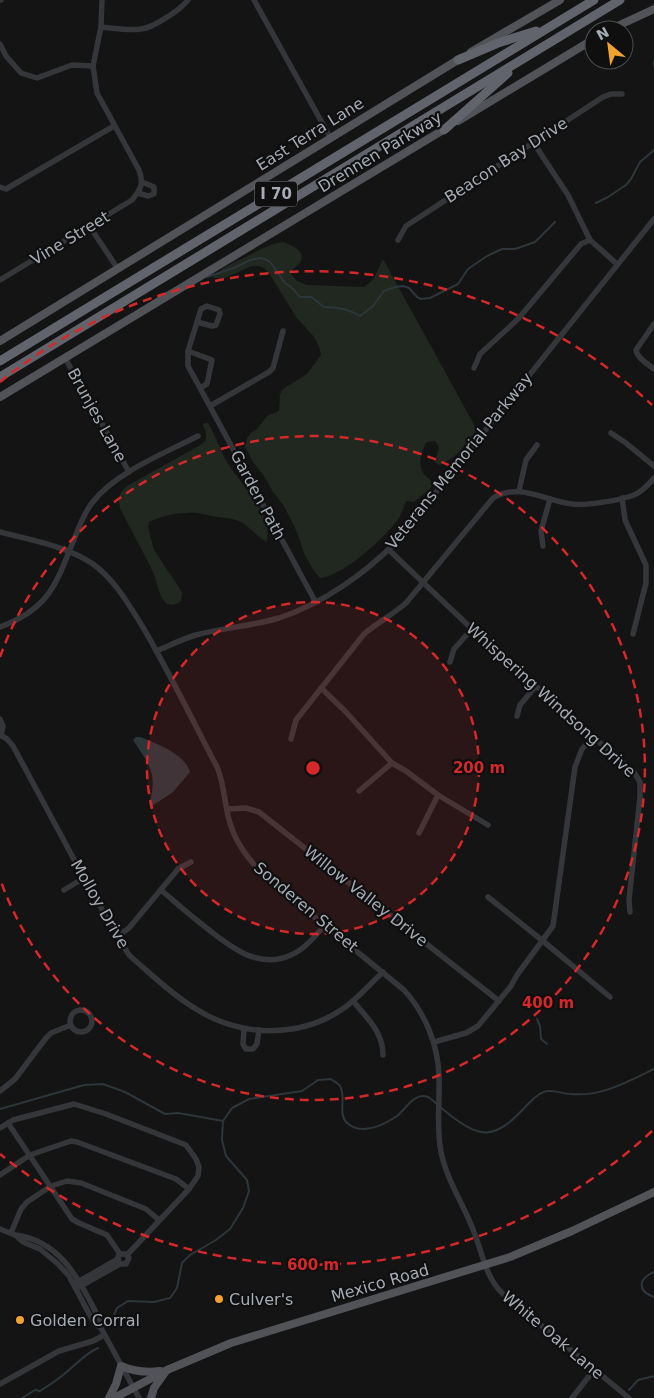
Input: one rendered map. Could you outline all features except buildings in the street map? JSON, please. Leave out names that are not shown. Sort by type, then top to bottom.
[{"type":"highway","name":"I 70","points":[[0,361],[594,0]]},
{"type":"highway","name":"I 70","points":[[0,376],[620,0]]},
{"type":"highway","points":[[458,60],[498,43],[550,26]]},
{"type":"highway","points":[[444,130],[527,56]]},
{"type":"main road","name":"East Terra Lane","points":[[0,341],[479,46],[560,0]]},
{"type":"main road","points":[[630,20],[654,9]]},
{"type":"main road","name":"Drennen Parkway","points":[[0,397],[584,45]]},
{"type":"main road","name":"Mexico Road","points":[[114,1398],[167,1370],[208,1352],[252,1336],[486,1265],[539,1246],[654,1192]]},
{"type":"main road","points":[[109,1398],[116,1384],[121,1366],[148,1373],[167,1370]]},
{"type":"main road","points":[[151,1398],[156,1386],[167,1370]]},
{"type":"street","points":[[0,44],[6,56],[21,74],[37,78],[72,65],[93,66],[101,27],[102,0]]},
{"type":"street","points":[[101,27],[142,30],[161,20],[186,2],[194,0]]},
{"type":"street","points":[[254,0],[330,137]]},
{"type":"street","name":"Vine Street","points":[[0,280],[132,200],[138,193],[148,196],[152,195],[155,191],[151,185],[142,182],[139,170],[97,93],[93,66]]},
{"type":"street","name":"Beacon Bay Drive","points":[[398,240],[406,226],[533,142],[603,97],[622,94]]},
{"type":"street","points":[[0,187],[6,189],[114,126]]},
{"type":"street","points":[[533,142],[560,180],[590,240],[617,264]]},
{"type":"street","points":[[138,193],[142,182]]},
{"type":"street","name":"Veterans Memorial Parkway","points":[[156,651],[195,636],[280,618],[355,578],[389,550],[654,219]]},
{"type":"street","points":[[90,226],[118,269]]},
{"type":"street","points":[[474,368],[480,354],[518,318],[581,244],[590,240]]},
{"type":"street","points":[[197,322],[188,351],[212,360],[207,384],[200,388]]},
{"type":"street","points":[[654,324],[639,345],[637,354],[654,369]]},
{"type":"street","points":[[210,406],[273,368],[284,331]]},
{"type":"street","name":"Garden Path","points":[[188,351],[188,366],[315,601]]},
{"type":"street","name":"Brunjes Lane","points":[[65,358],[129,472]]},
{"type":"street","points":[[611,433],[654,466]]},
{"type":"street","points":[[0,627],[18,619],[41,602],[52,590],[62,571],[82,520],[92,502],[104,489],[129,472],[198,436]]},
{"type":"street","points":[[519,491],[526,460],[537,445]]},
{"type":"street","points":[[291,739],[296,720],[364,634],[377,622],[401,608],[425,583],[493,498],[505,493],[519,491],[571,504],[582,504],[622,498],[640,492],[654,478]]},
{"type":"street","points":[[622,498],[625,520],[646,565],[646,583],[633,634]]},
{"type":"street","points":[[543,546],[542,531],[550,499]]},
{"type":"street","name":"Sonderen Street","points":[[0,532],[69,552],[91,563],[116,585],[156,651],[220,775],[230,824],[236,840],[247,857],[263,875],[411,997],[426,1023],[434,1042],[439,1070],[439,1139],[448,1176],[469,1219],[486,1265]]},
{"type":"street","name":"Whispering Windsong Drive","points":[[389,550],[472,629],[634,772],[640,782],[629,900],[630,912]]},
{"type":"street","points":[[450,662],[454,649],[472,629]]},
{"type":"street","points":[[518,716],[520,705],[536,686]]},
{"type":"street","points":[[321,688],[345,711],[392,763],[438,795],[488,826]]},
{"type":"street","name":"Molloy Drive","points":[[0,719],[3,726],[1,735],[14,746],[84,878],[130,956],[194,1008],[211,1018],[244,1028],[277,1031],[296,1029],[333,1015],[353,1001],[383,972]]},
{"type":"street","points":[[434,1042],[452,1038],[473,1030],[478,1026],[544,941],[553,926],[574,768],[582,749],[593,737]]},
{"type":"street","points":[[359,791],[392,763]]},
{"type":"street","points":[[419,833],[438,795]]},
{"type":"street","name":"Willow Valley Drive","points":[[227,809],[246,808],[260,812],[499,1001]]},
{"type":"street","points":[[118,936],[129,928],[181,867],[192,862]]},
{"type":"street","points":[[64,890],[84,878]]},
{"type":"street","points":[[161,890],[228,946],[257,958],[278,959],[292,955],[306,945],[325,925]]},
{"type":"street","points":[[488,897],[610,996]]},
{"type":"street","points":[[353,1001],[377,1032],[383,1043],[383,1055]]},
{"type":"street","points":[[0,1091],[15,1079],[46,1038],[61,1028],[71,1025]]},
{"type":"street","points":[[244,1028],[243,1044],[249,1050],[253,1049],[257,1044],[259,1030]]},
{"type":"street","points":[[0,1128],[8,1123],[69,1105],[80,1105],[186,1145],[200,1167],[198,1176],[189,1188],[127,1255],[124,1254],[77,1285]]},
{"type":"street","points":[[8,1123],[72,1219],[107,1234],[124,1265],[128,1262],[129,1258],[127,1255]]},
{"type":"street","points":[[0,1175],[30,1155],[66,1142],[77,1142],[176,1179],[189,1188]]},
{"type":"street","points":[[13,1234],[24,1205],[51,1186],[67,1181],[81,1184],[146,1209],[159,1220]]},
{"type":"street","points":[[0,1228],[13,1234],[23,1242],[40,1249],[63,1269],[77,1285],[94,1323],[101,1328],[139,1398]]},
{"type":"street","name":"White Oak Lane","points":[[486,1265],[492,1279],[502,1294],[629,1398]]},
{"type":"street","points":[[0,1384],[59,1352],[104,1335]]},
{"type":"street","points":[[572,1398],[594,1370]]},
{"type":"shaded area","points":[[283,242],[296,248],[301,254],[301,261],[291,274],[297,281],[307,285],[364,287],[373,280],[383,259],[477,430],[456,455],[439,465],[435,462],[439,447],[435,441],[427,442],[420,462],[424,474],[433,483],[430,489],[414,502],[406,501],[400,516],[393,526],[363,555],[340,571],[320,578],[304,553],[297,532],[284,506],[253,462],[245,447],[247,438],[267,416],[279,411],[280,394],[283,389],[307,374],[321,355],[319,346],[314,337],[296,317],[264,268],[252,266],[225,278],[212,278],[232,263],[273,244]]},
{"type":"shaded area","points":[[208,423],[227,462],[260,510],[265,520],[267,542],[240,521],[230,518],[186,513],[173,514],[149,522],[148,527],[154,550],[182,592],[181,601],[170,605],[164,601],[158,589],[153,572],[120,508],[119,498],[127,486],[202,444],[206,440],[203,425]]},
{"type":"shaded area","points":[[136,737],[141,737],[176,755],[187,765],[190,772],[173,792],[152,806],[149,805],[153,785],[151,770],[133,740]]},
{"type":"waterway","points":[[596,203],[626,185],[640,162],[654,150]]},
{"type":"waterway","points":[[207,277],[260,258],[271,263],[285,283],[300,297],[311,297],[324,307],[342,309],[360,316],[373,306],[384,291],[395,287],[403,286],[409,288],[421,299],[430,298],[458,284],[468,269],[487,256],[502,249],[515,249],[535,242],[555,222]]},
{"type":"waterway","points":[[537,1019],[540,1026],[541,1039],[547,1044]]},
{"type":"waterway","points":[[440,1107],[476,1131],[496,1131],[506,1125],[535,1097],[545,1091],[571,1094],[603,1091],[614,1088],[654,1069]]},
{"type":"waterway","points":[[112,1319],[117,1308],[128,1301],[154,1302],[170,1298],[177,1288],[182,1263],[190,1255],[216,1240],[230,1229],[243,1208],[249,1191],[247,1180],[226,1156],[222,1140],[223,1121],[232,1108],[249,1099],[302,1091],[318,1080],[331,1079],[339,1085],[342,1091],[344,1119],[347,1123],[359,1129],[372,1128],[385,1123],[397,1116],[414,1099],[419,1097],[428,1097],[437,1104]]},
{"type":"waterway","points":[[0,1109],[84,1085],[103,1084],[125,1092],[165,1114],[178,1113],[223,1121]]},
{"type":"waterway","points":[[654,1272],[642,1281],[642,1288],[654,1297]]},
{"type":"waterway","points":[[22,1398],[35,1390],[40,1391],[98,1348]]},
{"type":"waterway","points":[[629,1390],[638,1380],[654,1376]]},
{"type":"place","name":"Culver's","points":[[219,1299]]},
{"type":"place","name":"Golden Corral","points":[[20,1320]]}]
